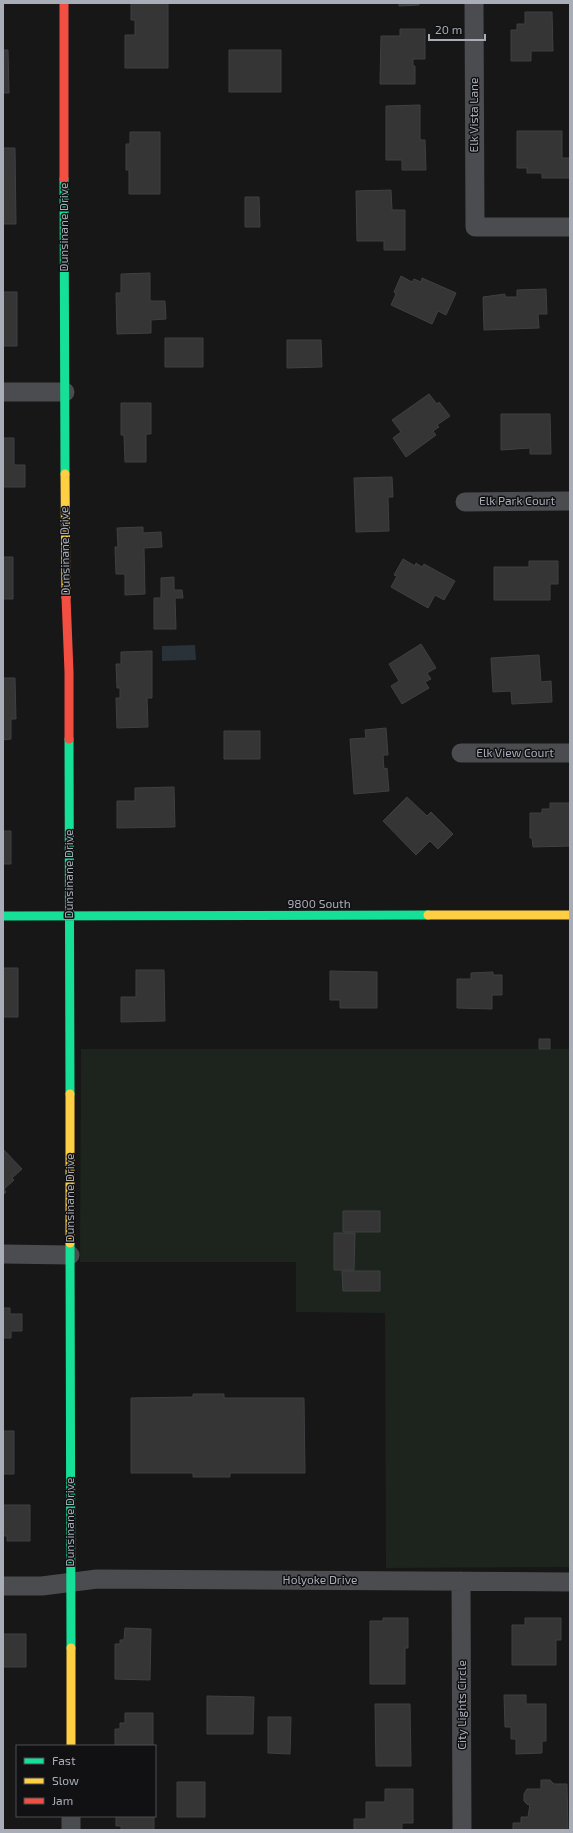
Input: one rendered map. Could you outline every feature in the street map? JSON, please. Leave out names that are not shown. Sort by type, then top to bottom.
[{"type":"street","name":"Dunsinane Drive","points":[[64,3],[65,568],[69,679],[71,1745]]},
{"type":"street","name":"Elk Vista Lane","points":[[474,3],[475,227],[570,227]]},
{"type":"street","points":[[3,392],[64,392]]},
{"type":"street","name":"Elk Park Court","points":[[465,502],[570,501]]},
{"type":"street","name":"Elk View Court","points":[[461,753],[570,753]]},
{"type":"street","name":"9800 South","points":[[3,916],[570,915]]},
{"type":"street","points":[[3,1254],[70,1255]]},
{"type":"street","name":"Holyoke Drive","points":[[3,1586],[42,1586],[97,1579],[570,1582]]},
{"type":"street","name":"City Lights Circle","points":[[461,1581],[462,1830]]},
{"type":"street","points":[[71,1817],[71,1830]]},
{"type":"shaded area","points":[[195,645],[196,660],[162,661],[162,646]]},
{"type":"shaded area","points":[[81,1049],[570,1049],[570,1567],[386,1568],[385,1313],[296,1312],[296,1262],[80,1262]]},
{"type":"building","points":[[131,3],[168,3],[168,68],[125,68],[125,35],[135,35],[135,20],[131,20]]},
{"type":"building","points":[[399,3],[419,3],[419,5],[399,6]]},
{"type":"building","points":[[525,12],[552,12],[553,51],[531,51],[531,61],[511,61],[511,30],[517,30],[517,24],[525,24]]},
{"type":"building","points":[[400,29],[425,29],[425,59],[413,59],[413,66],[415,66],[415,84],[380,84],[381,36],[400,36]]},
{"type":"building","points":[[3,50],[8,50],[9,93],[3,93]]},
{"type":"building","points":[[229,50],[281,50],[281,92],[229,92]]},
{"type":"building","points":[[420,105],[420,140],[425,140],[426,170],[402,170],[402,160],[386,160],[386,106]]},
{"type":"building","points":[[517,131],[562,131],[562,158],[570,158],[570,178],[542,178],[542,173],[527,173],[527,168],[517,168]]},
{"type":"building","points":[[130,132],[160,132],[160,194],[129,194],[129,170],[126,170],[126,144],[130,144]]},
{"type":"building","points":[[3,148],[15,148],[16,224],[3,224]]},
{"type":"building","points":[[391,190],[392,210],[405,210],[405,250],[384,250],[384,241],[357,241],[356,191]]},
{"type":"building","points":[[245,197],[259,197],[260,227],[245,227]]},
{"type":"building","points":[[150,273],[150,301],[165,301],[166,319],[151,320],[151,333],[117,334],[116,293],[121,293],[121,274]]},
{"type":"building","points":[[401,276],[412,282],[414,279],[421,282],[422,278],[456,293],[446,315],[438,311],[432,324],[391,305],[396,294],[394,292]]},
{"type":"building","points":[[546,289],[547,314],[538,314],[539,328],[484,330],[483,297],[505,294],[505,297],[517,297],[517,290]]},
{"type":"building","points":[[3,292],[17,292],[17,346],[3,346]]},
{"type":"building","points":[[165,338],[203,338],[203,367],[165,367]]},
{"type":"building","points":[[287,340],[321,340],[322,367],[287,368]]},
{"type":"building","points":[[429,394],[437,404],[439,402],[450,416],[437,425],[439,427],[433,431],[436,435],[406,457],[393,438],[401,432],[392,420]]},
{"type":"building","points":[[121,403],[151,403],[151,434],[146,434],[146,462],[125,462],[124,435],[121,435]]},
{"type":"building","points":[[501,414],[550,414],[551,454],[530,454],[530,448],[501,450]]},
{"type":"building","points":[[3,438],[14,438],[14,465],[25,465],[25,487],[3,487]]},
{"type":"building","points":[[392,477],[393,497],[388,497],[389,531],[356,532],[354,478]]},
{"type":"building","points":[[143,527],[143,533],[161,532],[162,547],[144,548],[145,594],[125,595],[125,574],[116,574],[115,547],[118,547],[117,528]]},
{"type":"building","points":[[3,557],[13,557],[13,599],[3,599]]},
{"type":"building","points":[[403,559],[415,566],[416,563],[422,567],[424,564],[455,581],[444,600],[435,595],[428,608],[391,587],[397,576],[394,575]]},
{"type":"building","points":[[529,561],[558,561],[558,584],[550,584],[550,600],[494,600],[494,567],[529,567]]},
{"type":"building","points":[[174,577],[174,590],[182,590],[183,598],[175,598],[176,629],[154,629],[154,598],[161,598],[161,578]]},
{"type":"building","points":[[421,644],[436,668],[427,673],[431,679],[425,682],[429,688],[402,704],[391,686],[399,681],[389,664]]},
{"type":"building","points":[[152,651],[152,698],[147,698],[148,727],[117,728],[116,698],[120,698],[120,688],[117,688],[116,664],[121,664],[121,652]]},
{"type":"building","points":[[539,655],[541,682],[551,681],[552,702],[512,704],[511,691],[493,692],[491,658]]},
{"type":"building","points":[[3,678],[15,678],[16,719],[11,719],[11,739],[3,740]]},
{"type":"building","points":[[386,728],[388,755],[383,755],[384,769],[387,768],[389,791],[354,794],[350,739],[366,738],[365,730]]},
{"type":"building","points":[[224,731],[260,731],[260,759],[224,759]]},
{"type":"building","points":[[174,787],[175,827],[117,828],[117,801],[135,801],[135,788]]},
{"type":"building","points":[[407,797],[427,816],[431,812],[453,834],[438,849],[430,841],[416,855],[383,821]]},
{"type":"building","points":[[550,803],[570,803],[570,846],[533,847],[532,838],[530,838],[530,813],[542,813],[542,809],[550,809]]},
{"type":"building","points":[[3,831],[11,831],[11,864],[3,864]]},
{"type":"building","points":[[3,968],[18,968],[18,1017],[3,1017]]},
{"type":"building","points":[[136,970],[164,970],[165,1021],[121,1022],[121,997],[136,997]]},
{"type":"building","points":[[330,971],[377,972],[377,1008],[340,1008],[340,1000],[330,1000]]},
{"type":"building","points":[[493,972],[493,975],[502,975],[502,995],[492,995],[492,1009],[457,1008],[457,979],[471,979],[471,973]]},
{"type":"building","points":[[539,1039],[550,1039],[550,1049],[539,1049]]},
{"type":"building","points":[[3,1149],[22,1169],[12,1178],[14,1180],[4,1189],[6,1192],[3,1195]]},
{"type":"building","points":[[343,1211],[380,1211],[380,1232],[343,1232]]},
{"type":"building","points":[[334,1233],[355,1233],[354,1270],[334,1270]]},
{"type":"building","points":[[342,1271],[380,1271],[380,1291],[343,1291]]},
{"type":"building","points":[[3,1308],[10,1308],[10,1314],[22,1314],[22,1331],[11,1331],[11,1338],[3,1338]]},
{"type":"building","points":[[193,1394],[224,1394],[224,1398],[304,1398],[305,1473],[230,1473],[230,1477],[193,1477],[193,1473],[131,1473],[131,1398],[193,1397]]},
{"type":"building","points":[[3,1431],[14,1431],[14,1474],[3,1474]]},
{"type":"building","points":[[3,1505],[30,1505],[30,1541],[7,1541],[7,1536],[3,1536]]},
{"type":"building","points":[[383,1618],[408,1618],[408,1648],[405,1648],[405,1684],[370,1684],[370,1621],[383,1621]]},
{"type":"building","points":[[525,1618],[561,1618],[561,1640],[556,1640],[556,1665],[512,1665],[512,1625],[525,1625]]},
{"type":"building","points":[[125,1628],[151,1629],[150,1680],[115,1679],[115,1644],[120,1644],[120,1640],[124,1640]]},
{"type":"building","points":[[3,1634],[26,1634],[26,1667],[3,1667]]},
{"type":"building","points":[[504,1695],[526,1695],[526,1704],[546,1704],[546,1741],[542,1741],[542,1753],[516,1754],[516,1739],[511,1739],[511,1727],[505,1727]]},
{"type":"building","points":[[207,1696],[254,1697],[253,1734],[207,1734]]},
{"type":"building","points":[[375,1704],[410,1704],[411,1766],[376,1766]]},
{"type":"building","points":[[125,1713],[153,1713],[153,1745],[115,1745],[115,1729],[120,1729],[120,1723],[125,1723]]},
{"type":"building","points":[[268,1717],[291,1717],[290,1754],[268,1753]]},
{"type":"building","points":[[541,1780],[550,1780],[554,1784],[567,1784],[568,1830],[513,1830],[513,1823],[521,1823],[521,1817],[528,1817],[530,1804],[528,1805],[524,1801],[524,1794],[527,1789],[541,1789]]},
{"type":"building","points":[[177,1782],[205,1782],[205,1817],[177,1817]]},
{"type":"building","points":[[385,1789],[413,1789],[413,1823],[402,1823],[402,1830],[354,1830],[354,1819],[366,1819],[366,1802],[385,1802]]},
{"type":"building","points":[[116,1817],[154,1817],[154,1830],[121,1830],[121,1826],[116,1826]]},
{"type":"traffic: fast","points":[[64,179],[65,474]]},
{"type":"traffic: fast","points":[[69,739],[70,1094]]},
{"type":"traffic: fast","points":[[3,916],[428,915]]},
{"type":"traffic: fast","points":[[70,1243],[71,1648]]},
{"type":"traffic: slow","points":[[65,474],[66,597]]},
{"type":"traffic: slow","points":[[428,915],[570,915]]},
{"type":"traffic: slow","points":[[70,1094],[70,1243]]},
{"type":"traffic: slow","points":[[71,1648],[71,1745]]},
{"type":"traffic: jam","points":[[64,3],[64,179]]},
{"type":"traffic: jam","points":[[66,597],[69,672],[69,739]]}]
